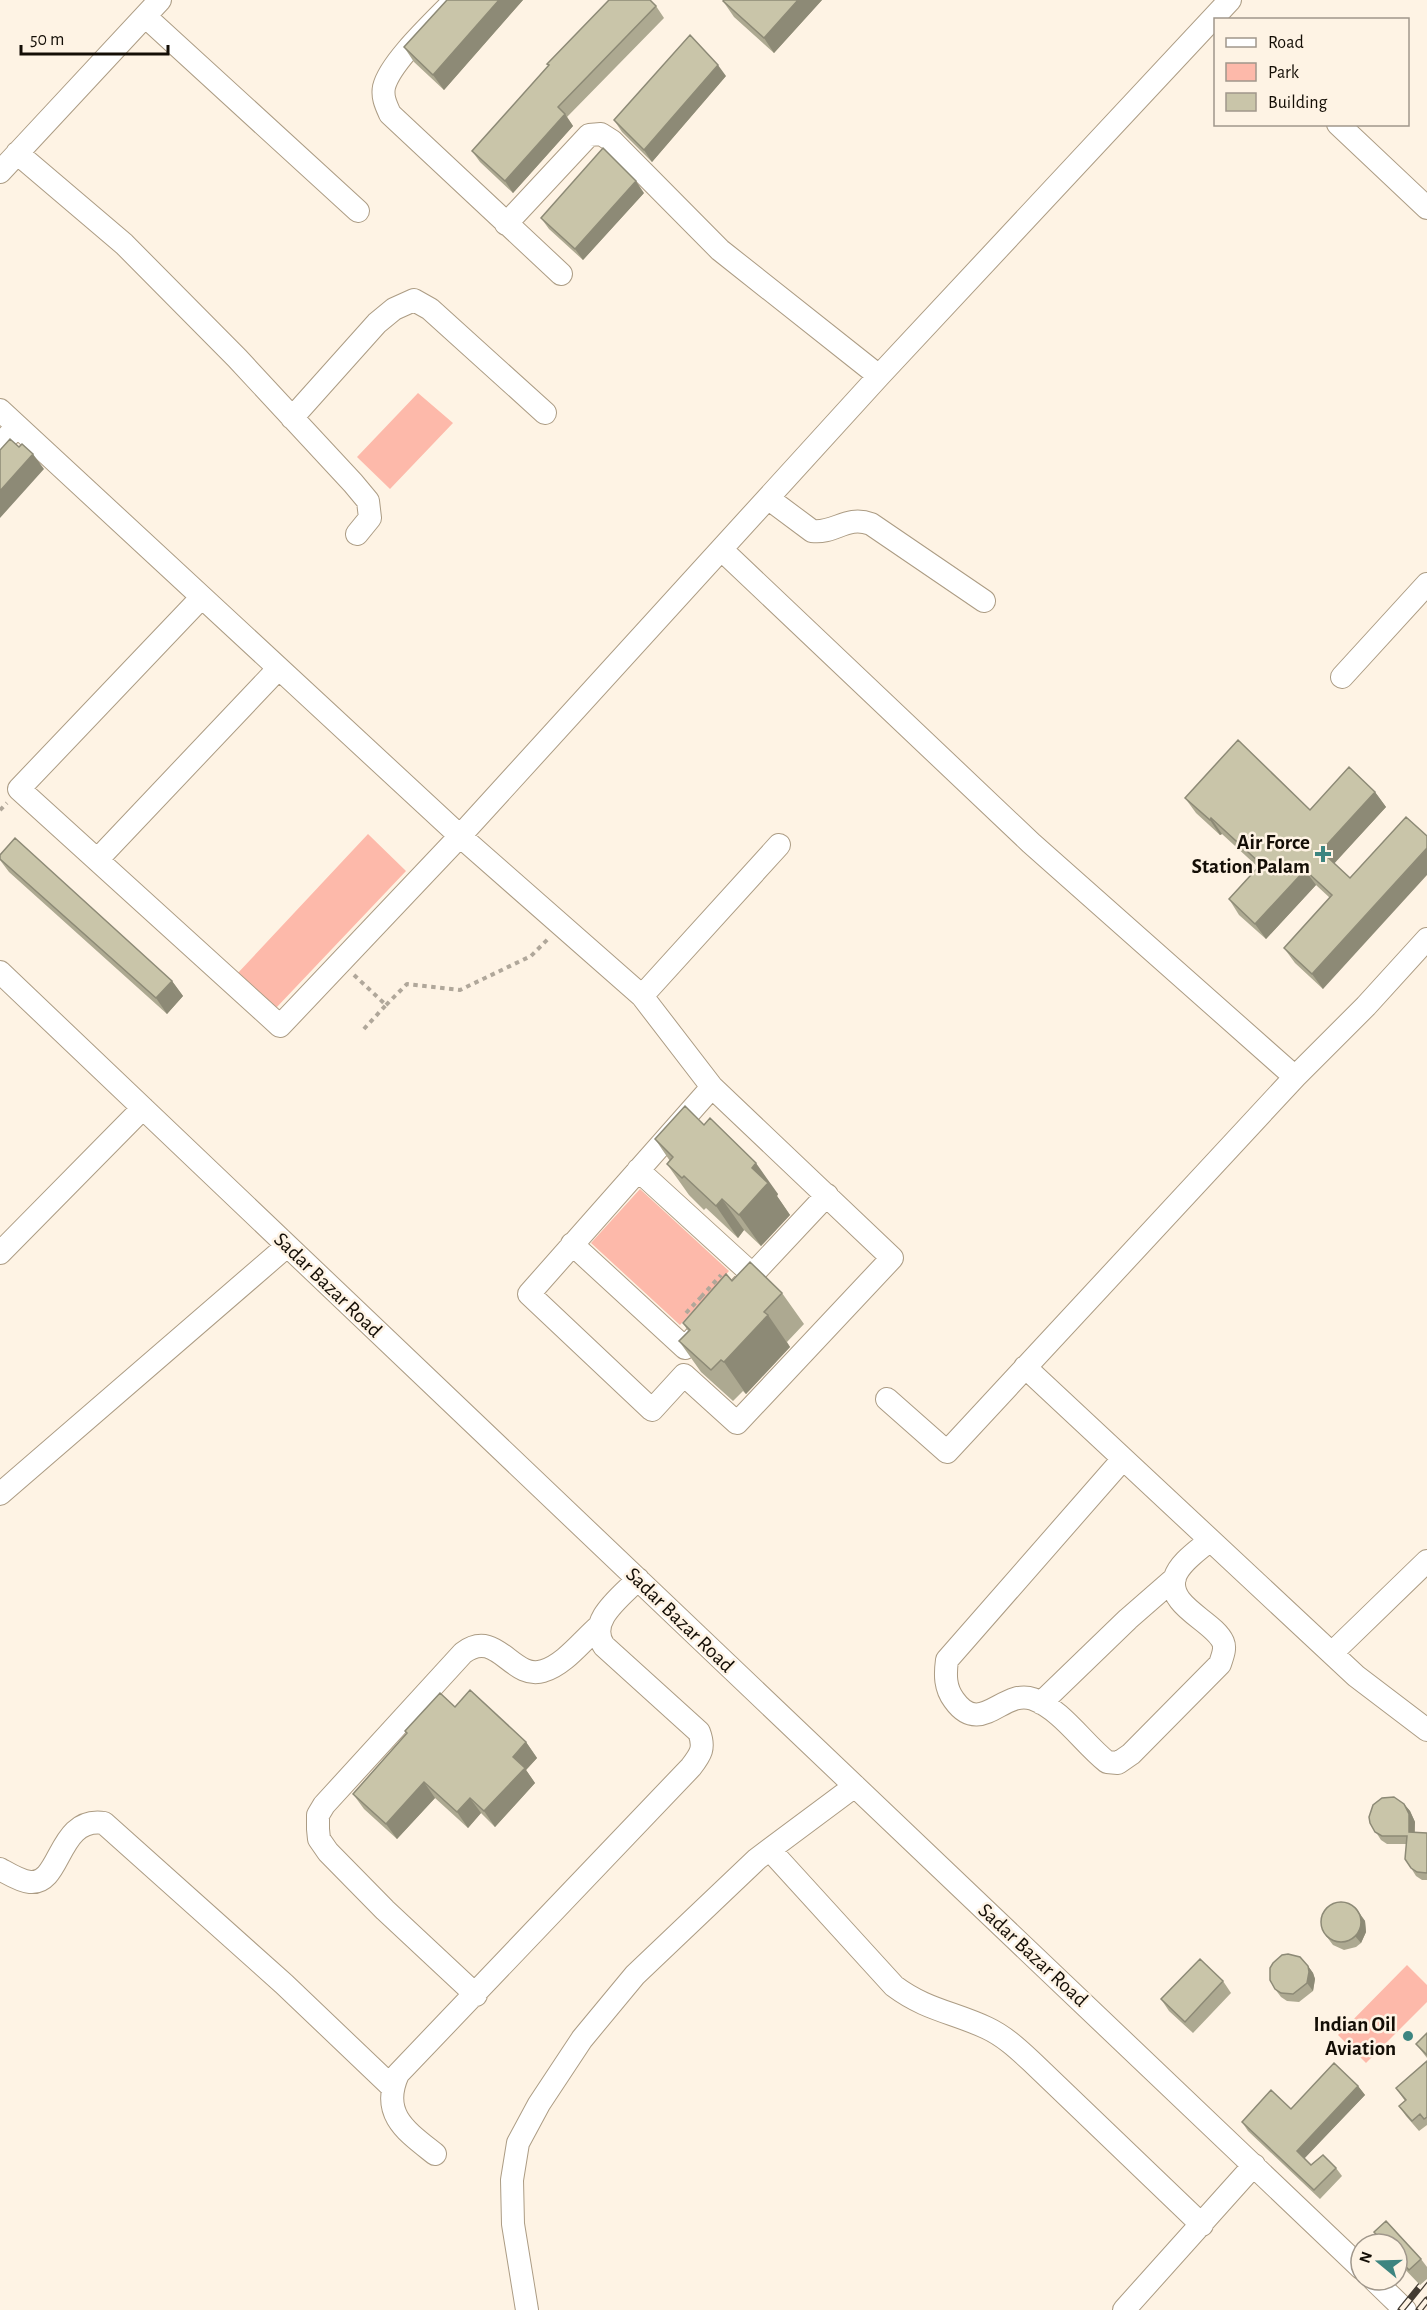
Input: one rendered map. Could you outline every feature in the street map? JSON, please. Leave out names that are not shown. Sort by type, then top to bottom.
[{"type":"street","points":[[0,171],[160,0]]},
{"type":"street","points":[[454,0],[403,56],[384,87],[384,102],[390,114],[561,274]]},
{"type":"street","points":[[201,598],[20,789],[280,1026],[460,836],[879,376],[1220,8]]},
{"type":"street","points":[[146,17],[358,211]]},
{"type":"street","points":[[1340,126],[1427,208]]},
{"type":"street","points":[[506,224],[589,135],[601,134],[612,141],[720,250],[879,376]]},
{"type":"street","points":[[18,153],[123,244],[292,418],[368,501],[370,518],[357,534]]},
{"type":"street","points":[[292,418],[377,323],[394,309],[414,300],[430,309],[545,413]]},
{"type":"street","points":[[0,410],[460,836],[642,996],[712,1087],[892,1258],[737,1423],[684,1375]]},
{"type":"street","points":[[0,445],[17,426]]},
{"type":"street","points":[[769,499],[812,531],[819,532],[852,521],[871,524],[984,601]]},
{"type":"street","points":[[722,550],[1031,843],[1295,1077]]},
{"type":"street","points":[[1342,677],[1427,584]]},
{"type":"street","points":[[97,860],[279,669]]},
{"type":"street","points":[[642,996],[779,845]]},
{"type":"street","points":[[887,1399],[947,1452],[1295,1077],[1366,1006],[1427,939]]},
{"type":"street","name":"Sadar Bazar Road","points":[[0,972],[1349,2256]]},
{"type":"street","points":[[712,1087],[529,1294],[652,1410],[684,1375],[685,1348],[714,1305],[752,1274],[827,1196]]},
{"type":"street","points":[[0,1253],[143,1108]]},
{"type":"street","points":[[639,1170],[752,1274]]},
{"type":"street","points":[[572,1244],[685,1348]]},
{"type":"street","points":[[0,1494],[287,1246]]},
{"type":"street","points":[[1025,1367],[1356,1676],[1427,1730]]},
{"type":"street","points":[[1123,1460],[947,1660],[947,1688],[955,1702],[968,1713],[980,1715],[1020,1697],[1041,1703],[1053,1711],[1107,1762],[1118,1763],[1131,1754],[1220,1664],[1224,1650],[1223,1641],[1186,1607],[1176,1594],[1175,1578]]},
{"type":"street","points":[[1041,1703],[1128,1619],[1175,1578],[1184,1564],[1210,1540]]},
{"type":"street","points":[[1332,1653],[1427,1561]]},
{"type":"street","points":[[476,1995],[385,1910],[328,1852],[319,1839],[318,1815],[324,1805],[471,1647],[483,1645],[492,1648],[530,1672],[541,1672],[554,1667],[598,1627],[603,1617],[638,1580]]},
{"type":"street","points":[[435,2154],[413,2137],[396,2116],[391,2103],[393,2087],[398,2074],[692,1767],[700,1755],[703,1743],[699,1732],[604,1646],[598,1638],[598,1627]]},
{"type":"street","points":[[527,2310],[513,2224],[512,2180],[518,2143],[539,2104],[582,2039],[636,1976],[757,1859],[855,1786]]},
{"type":"street","points":[[0,1869],[31,1882],[41,1880],[51,1869],[77,1829],[93,1821],[104,1822],[284,1984],[393,2087]]},
{"type":"street","points":[[770,1850],[894,1986],[912,2000],[986,2028],[1007,2040],[1202,2225]]},
{"type":"street","points":[[1124,2310],[1254,2165]]},
{"type":"street","points":[[1386,2292],[1405,2310]]},
{"type":"path","points":[[363,1030],[408,984],[460,990],[531,956],[560,926]]},
{"type":"path","points":[[340,962],[386,1005]]},
{"type":"path","points":[[680,1320],[714,1305],[724,1271]]},
{"type":"green space","points":[[418,393],[453,423],[390,489],[357,457]]},
{"type":"green space","points":[[368,834],[406,871],[276,1008],[236,975]]},
{"type":"green space","points":[[640,1189],[729,1271],[680,1325],[591,1243]]},
{"type":"green space","points":[[1407,1965],[1427,1985],[1427,2002],[1366,2063],[1338,2035]]},
{"type":"building","points":[[447,0],[499,0],[433,75],[404,47]]},
{"type":"building","points":[[609,0],[650,0],[656,6],[558,107],[565,114],[505,181],[472,151],[549,65],[547,64]]},
{"type":"building","points":[[724,0],[798,0],[764,38]]},
{"type":"building","points":[[690,35],[718,65],[644,150],[614,120]]},
{"type":"building","points":[[603,148],[636,181],[575,249],[541,218]]},
{"type":"building","points":[[10,439],[19,447],[22,444],[33,454],[0,491],[0,450]]},
{"type":"building","points":[[1238,740],[1310,810],[1349,767],[1375,792],[1321,851],[1350,878],[1406,817],[1427,836],[1427,848],[1312,974],[1284,948],[1332,895],[1305,870],[1255,924],[1229,899],[1261,864],[1211,818],[1210,820],[1185,798]]},
{"type":"building","points":[[15,838],[172,981],[156,998],[0,859],[0,855]]},
{"type":"building","points":[[685,1106],[704,1125],[710,1118],[756,1163],[752,1168],[768,1183],[739,1215],[722,1199],[716,1206],[684,1176],[682,1178],[667,1164],[673,1157],[655,1139]]},
{"type":"building","points":[[750,1262],[782,1293],[764,1312],[768,1315],[724,1362],[721,1360],[711,1370],[679,1341],[690,1330],[683,1323],[726,1274],[732,1281]]},
{"type":"building","points":[[470,1690],[526,1742],[513,1757],[525,1768],[484,1811],[470,1798],[457,1812],[424,1782],[386,1824],[353,1794],[440,1693],[455,1707]]},
{"type":"building","points":[[1394,1797],[1404,1804],[1409,1814],[1409,1832],[1427,1833],[1427,1873],[1417,1872],[1405,1859],[1407,1836],[1382,1836],[1375,1832],[1370,1823],[1369,1817],[1373,1805],[1382,1798]]},
{"type":"building","points":[[1341,1902],[1355,1908],[1361,1922],[1355,1936],[1341,1942],[1327,1936],[1321,1922],[1327,1908]]},
{"type":"building","points":[[1282,1955],[1300,1957],[1308,1966],[1309,1972],[1307,1983],[1293,1994],[1281,1993],[1275,1989],[1270,1980],[1270,1968],[1273,1963]]},
{"type":"building","points":[[1200,1959],[1223,1981],[1185,2022],[1161,1999]]},
{"type":"building","points":[[1427,2033],[1427,2055],[1416,2044]]},
{"type":"building","points":[[1427,2061],[1427,2117],[1424,2119],[1420,2114],[1412,2121],[1399,2106],[1406,2100],[1396,2088]]},
{"type":"building","points":[[1334,2063],[1358,2086],[1297,2151],[1311,2165],[1323,2155],[1336,2168],[1314,2190],[1242,2122],[1271,2090],[1291,2109]]},
{"type":"building","points":[[1386,2221],[1396,2232],[1374,2232]]},
{"type":"building","points":[[1409,2246],[1421,2259],[1409,2270]]},
{"type":"railway","points":[[1401,2310],[1427,2278]]},
{"type":"railway","points":[[1419,2310],[1427,2300]]},
{"type":"place","name":"Air Force Station Palam","points":[[1323,854]]},
{"type":"place","name":"Indian Oil Aviation","points":[[1408,2036]]}]
